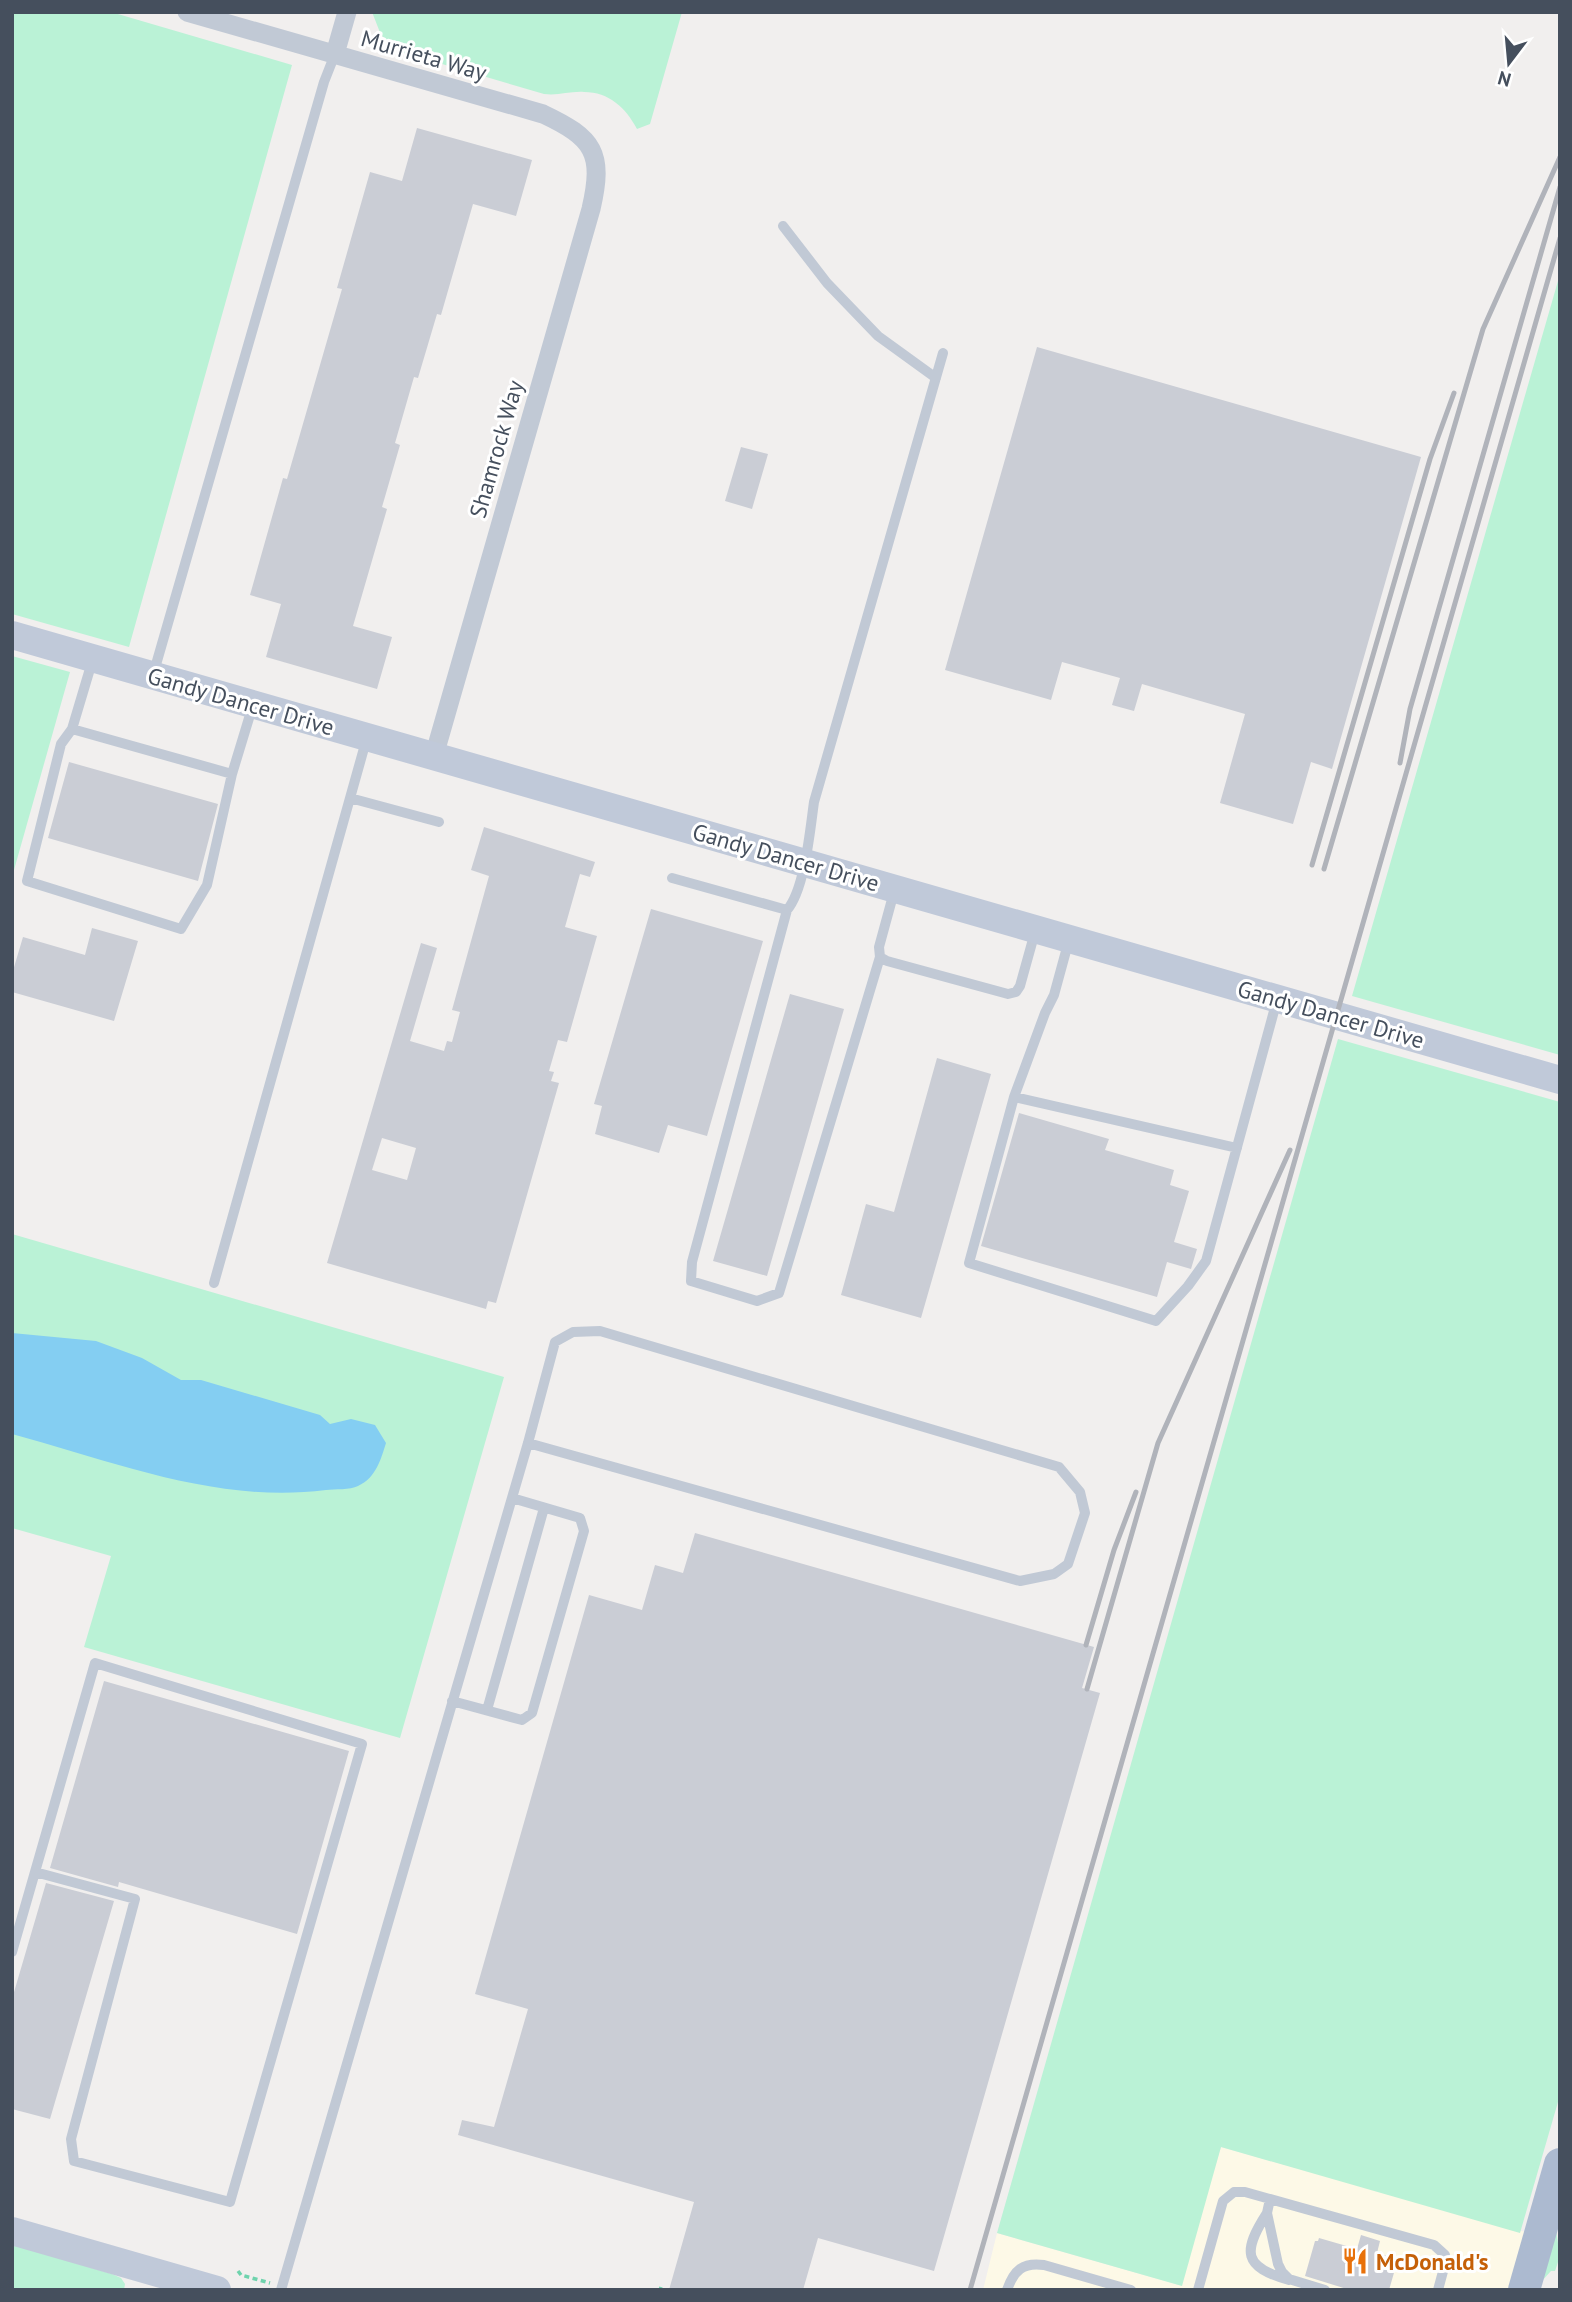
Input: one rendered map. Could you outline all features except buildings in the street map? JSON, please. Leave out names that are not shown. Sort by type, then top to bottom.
[{"type":"main road","points":[[1524,2290],[1560,2164]]},
{"type":"street","name":"Murrieta Way","points":[[187,12],[543,114],[572,128],[594,156]]},
{"type":"street","points":[[335,54],[347,12]]},
{"type":"street","name":"Shamrock Way","points":[[434,755],[591,209],[597,170],[594,156]]},
{"type":"street","name":"Gandy Dancer Drive","points":[[12,635],[1560,1080]]},
{"type":"street","points":[[12,2231],[152,2276],[217,2290]]},
{"type":"lane","points":[[153,675],[335,54]]},
{"type":"lane","points":[[783,226],[827,283],[877,336],[936,378]]},
{"type":"lane","points":[[895,888],[879,947],[880,957],[779,1293],[757,1301],[691,1281],[692,1262],[787,910],[794,901],[814,802],[943,353]]},
{"type":"lane","points":[[93,658],[72,729],[61,744],[27,881],[181,929],[207,885],[232,774],[253,704]]},
{"type":"lane","points":[[72,729],[232,774]]},
{"type":"lane","points":[[214,1283],[367,737]]},
{"type":"lane","points":[[350,798],[439,822]]},
{"type":"lane","points":[[672,878],[787,910]]},
{"type":"lane","points":[[880,957],[1008,994],[1016,992],[1020,986],[1036,928]]},
{"type":"lane","points":[[1070,937],[1054,995],[1014,1097],[969,1263],[1156,1321],[1188,1286],[1206,1261],[1277,999]]},
{"type":"lane","points":[[1014,1097],[1237,1148]]},
{"type":"lane","points":[[281,2288],[528,1443],[555,1342],[573,1332],[600,1331],[1059,1467],[1080,1492],[1085,1513],[1068,1564],[1054,1574],[1020,1581],[528,1443]]},
{"type":"lane","points":[[452,1701],[522,1720],[532,1713],[584,1531],[580,1518],[512,1498]]},
{"type":"lane","points":[[487,1710],[544,1508]]},
{"type":"lane","points":[[12,1952],[95,1663],[362,1744],[230,2202],[74,2161],[71,2139],[135,1899],[35,1872]]},
{"type":"lane","points":[[1198,2290],[1223,2201],[1234,2192],[1245,2192],[1434,2245],[1445,2255],[1438,2290]]},
{"type":"lane","points":[[1270,2199],[1267,2214],[1251,2246],[1250,2255],[1254,2263],[1272,2275],[1325,2290]]},
{"type":"lane","points":[[1267,2214],[1278,2264],[1289,2279],[1300,2283]]},
{"type":"lane","points":[[1007,2290],[1015,2272],[1032,2263],[1131,2290]]},
{"type":"path","points":[[238,2271],[241,2275],[281,2288]]},
{"type":"shaded area","points":[[1221,2147],[1532,2234],[1515,2290],[983,2290],[997,2233],[1179,2285]]},
{"type":"green space","points":[[12,12],[111,12],[292,65],[129,647],[12,614]]},
{"type":"green space","points":[[372,12],[682,12],[650,124],[637,129],[622,108],[601,95],[579,92],[544,94],[398,51],[381,35]]},
{"type":"green space","points":[[1560,274],[1560,1055],[1352,996]]},
{"type":"green space","points":[[12,656],[70,672],[12,877]]},
{"type":"green space","points":[[1338,1039],[1560,1102],[1560,2095],[1520,2233],[1221,2147],[1182,2286],[997,2233]]},
{"type":"green space","points":[[12,1234],[504,1377],[400,1738],[84,1647],[111,1556],[12,1528]]},
{"type":"green space","points":[[1556,2230],[1560,2256],[1555,2271],[1551,2271],[1541,2282]]},
{"type":"green space","points":[[12,2244],[112,2274],[121,2278],[125,2284],[124,2290],[12,2290]]},
{"type":"water","points":[[12,1333],[96,1341],[142,1358],[181,1380],[201,1380],[320,1415],[330,1424],[351,1419],[375,1425],[386,1443],[380,1462],[364,1483],[347,1489],[286,1493],[246,1491],[167,1478],[12,1434]]},
{"type":"railway","points":[[1324,869],[1483,329],[1560,157]]},
{"type":"railway","points":[[1400,763],[1410,709],[1560,187]]},
{"type":"railway","points":[[970,2290],[1560,238]]},
{"type":"railway","points":[[1312,865],[1430,459],[1454,393]]},
{"type":"railway","points":[[1087,1689],[1158,1443],[1290,1150]]},
{"type":"railway","points":[[1086,1645],[1114,1550],[1136,1492]]},
{"type":"place","name":"McDonald's","points":[[1355,2261]]}]
